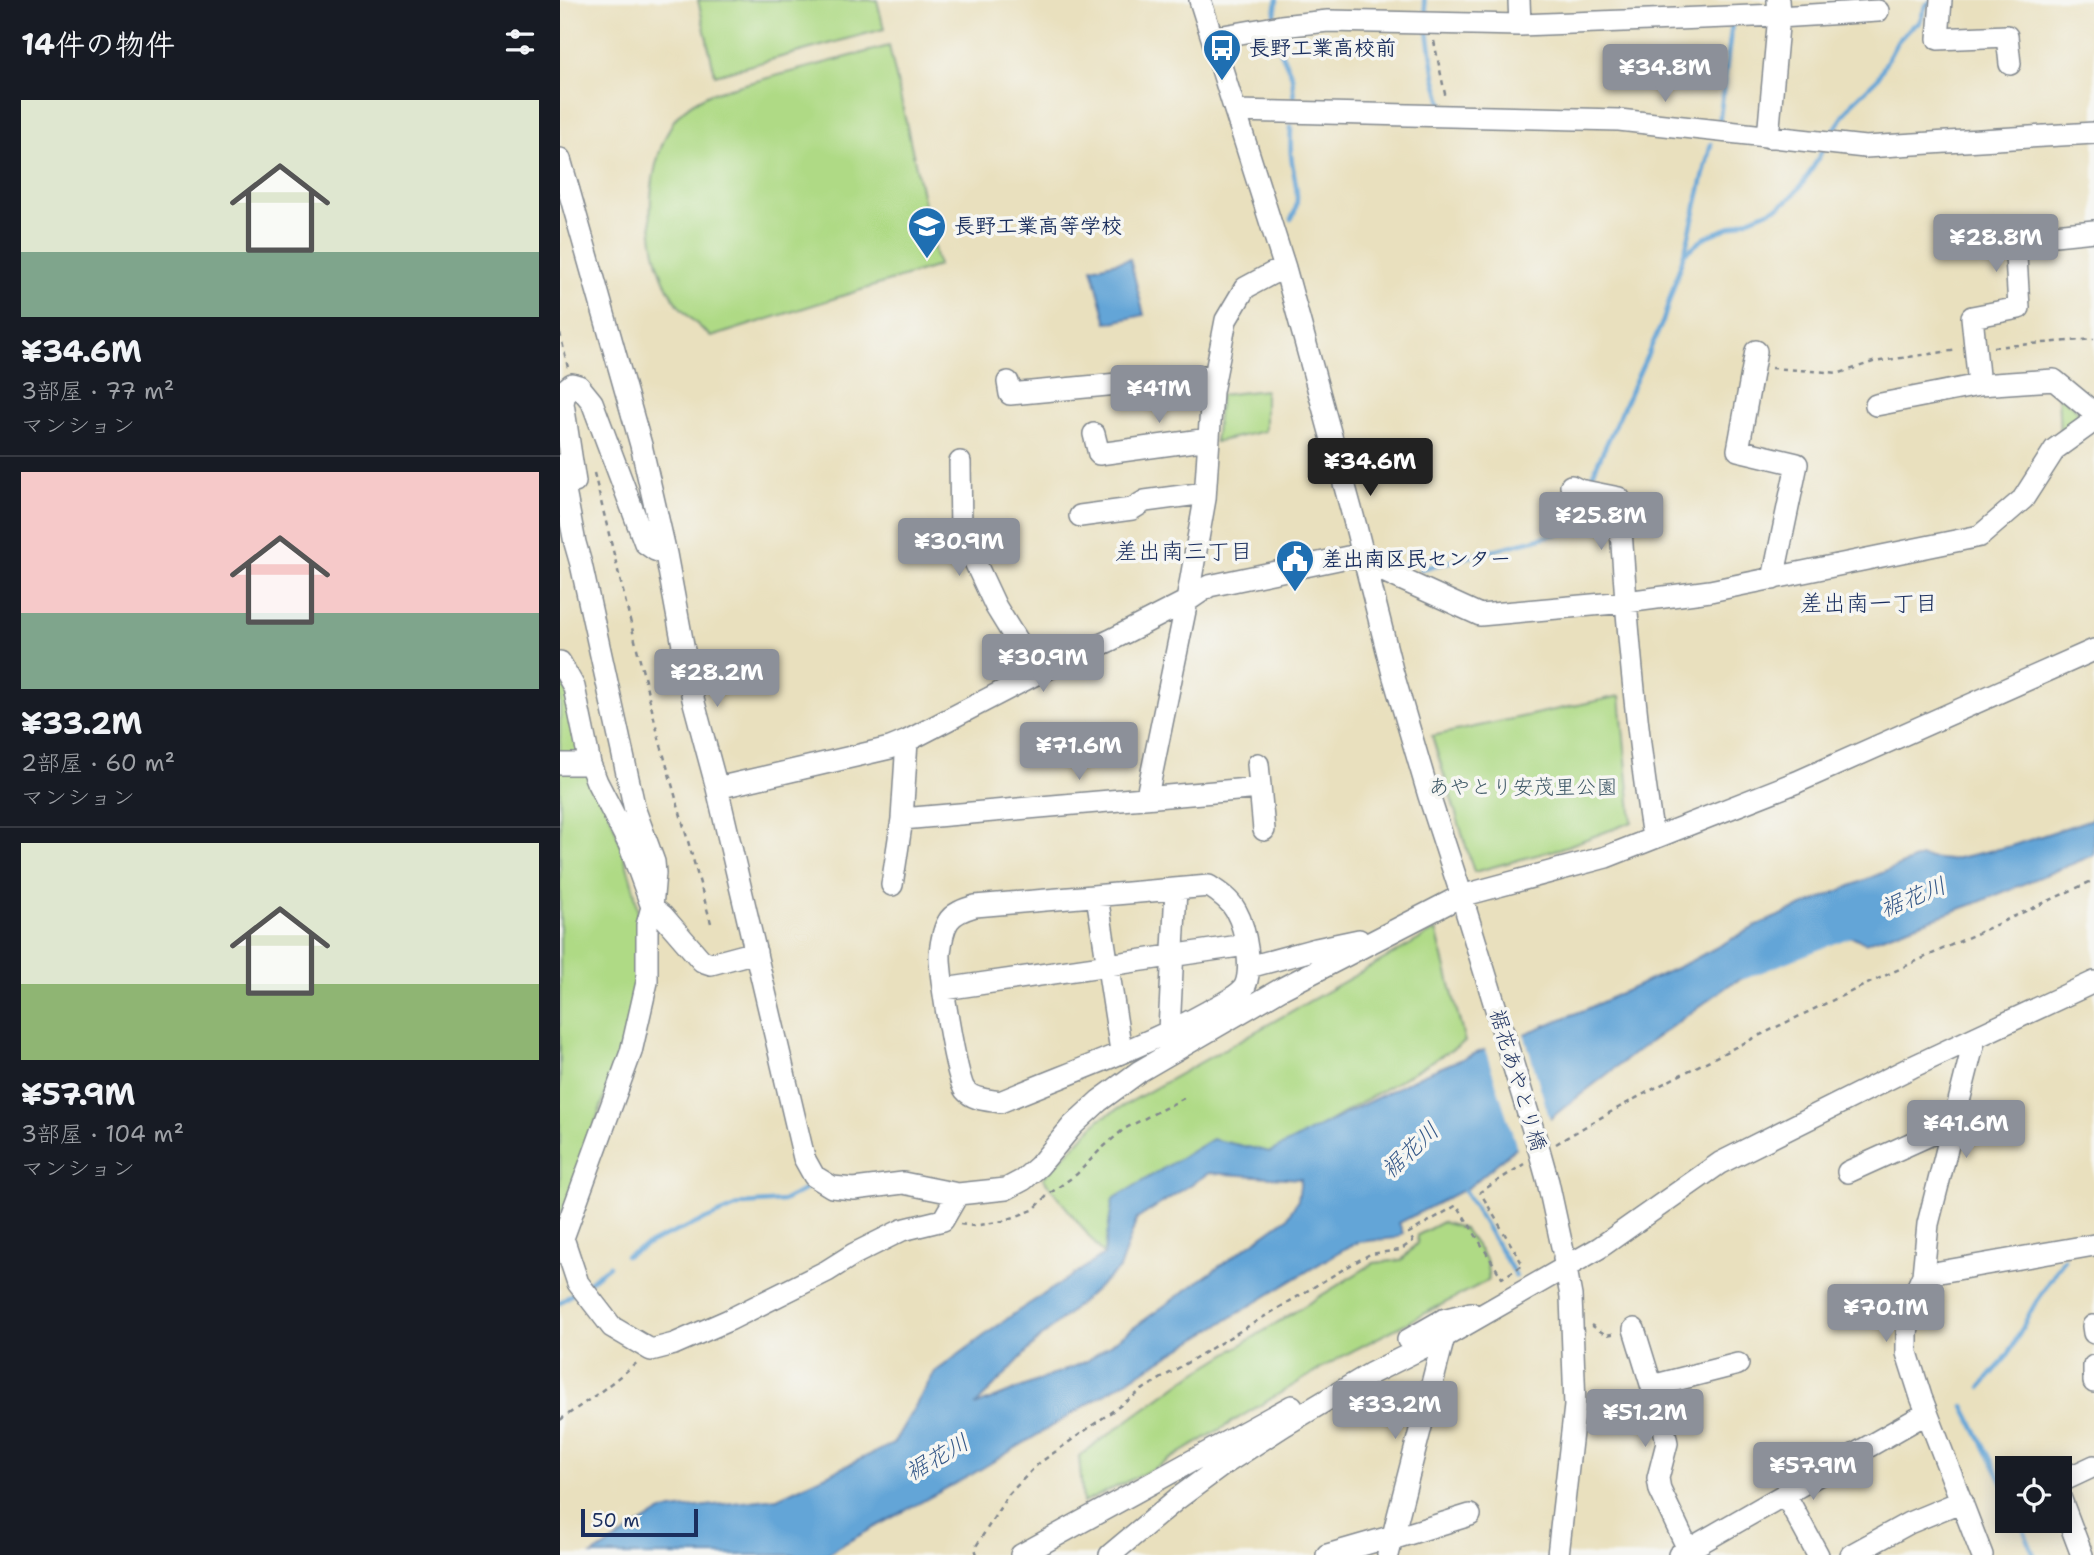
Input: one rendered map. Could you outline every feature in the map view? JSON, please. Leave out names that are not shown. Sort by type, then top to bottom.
[{"type":"street","name":"裾花あやとり橋","points":[[1200,0],[1285,268],[1393,674],[1548,1182],[1571,1296],[1575,1406],[1558,1555]]},
{"type":"street","points":[[1519,0],[1520,25]]},
{"type":"street","points":[[1941,0],[1938,39],[2007,36],[2010,64]]},
{"type":"street","points":[[1212,38],[1328,21],[1520,25],[1778,11],[1878,11]]},
{"type":"street","points":[[1768,137],[1778,11]]},
{"type":"street","points":[[1236,111],[1619,120],[1865,147],[2094,133]]},
{"type":"street","points":[[560,159],[641,445],[666,554],[692,699],[717,788],[804,1158],[814,1176],[832,1187],[854,1189],[903,1183],[958,1194],[1006,1189],[1023,1180],[1039,1166],[1073,1125],[1099,1101],[1139,1072],[1281,989],[1373,941],[1464,904],[1606,857],[1797,782],[2094,650]]},
{"type":"street","points":[[1979,385],[1972,317],[2019,308],[2015,239],[2094,232]]},
{"type":"street","points":[[1147,796],[1187,601],[1205,493],[1212,392],[1226,320],[1244,288],[1285,268]]},
{"type":"street","points":[[1755,359],[1738,450],[1797,464],[1773,579]]},
{"type":"street","points":[[1009,395],[1215,375]]},
{"type":"street","points":[[1876,405],[1979,385],[2054,380],[2094,413]]},
{"type":"street","points":[[581,564],[583,545],[563,403],[566,389],[572,384],[579,386],[592,402],[645,543],[666,554]]},
{"type":"street","points":[[717,788],[890,748],[1034,675],[1111,640],[1187,601],[1209,586],[1348,557],[1364,558],[1381,570],[1480,615],[1626,602],[1710,591],[1980,536],[2023,499],[2055,449],[2094,421]]},
{"type":"street","points":[[1094,434],[1099,454],[1209,439]]},
{"type":"street","points":[[960,462],[961,532],[996,607],[1034,675]]},
{"type":"street","points":[[560,465],[635,810],[654,862],[655,873],[646,937],[647,982],[631,1052],[561,1238],[580,1287],[612,1327],[651,1350],[674,1344],[729,1320],[902,1230],[943,1220],[958,1194]]},
{"type":"street","points":[[1580,489],[1619,498],[1640,758],[1653,837]]},
{"type":"street","points":[[1080,516],[1132,509],[1145,501],[1205,493]]},
{"type":"street","points":[[560,662],[574,687],[590,764],[605,801],[629,844],[652,907],[671,924],[702,961],[711,964],[757,952]]},
{"type":"street","points":[[892,884],[902,819],[907,741]]},
{"type":"street","points":[[560,764],[590,764]]},
{"type":"street","points":[[1258,764],[1264,830]]},
{"type":"street","points":[[902,819],[1260,788]]},
{"type":"street","points":[[1209,886],[1224,896],[1236,910],[1241,922],[1249,967],[1246,986],[1238,994],[1169,1031],[1000,1102],[974,1096],[965,1090],[958,1074],[940,953],[949,919],[960,911],[975,906],[1176,889],[1209,886]]},
{"type":"street","points":[[1169,1031],[1176,889]]},
{"type":"street","points":[[1097,895],[1121,1051]]},
{"type":"street","points":[[1249,967],[1364,939],[1373,941]]},
{"type":"street","points":[[944,989],[1246,945]]},
{"type":"street","points":[[1110,1555],[1177,1499],[1285,1425],[1370,1374],[1499,1306],[1564,1260],[1599,1248],[1720,1163],[1912,1067],[2094,982]]},
{"type":"street","points":[[1975,1038],[1928,1224],[1923,1275],[1910,1314],[1907,1353],[1927,1413],[1982,1555]]},
{"type":"street","points":[[1848,1172],[1954,1124]]},
{"type":"street","points":[[1923,1275],[2094,1245]]},
{"type":"street","points":[[1021,1555],[1443,1320],[1499,1306]]},
{"type":"street","points":[[1634,1329],[1667,1444],[1658,1478],[1660,1490],[1684,1552],[1927,1413]]},
{"type":"street","points":[[1391,1543],[1444,1336]]},
{"type":"street","points":[[1652,1386],[1738,1364]]},
{"type":"street","points":[[2094,1366],[2094,1382]]},
{"type":"street","points":[[2072,1476],[2094,1466]]},
{"type":"street","points":[[1785,1494],[1818,1555]]},
{"type":"street","points":[[1851,1555],[1909,1523],[1962,1501]]},
{"type":"street","points":[[1327,1555],[1391,1543],[1470,1515]]},
{"type":"street","points":[[2072,1529],[2082,1555]]},
{"type":"path","points":[[1431,24],[1450,116]]},
{"type":"path","points":[[560,333],[572,384]]},
{"type":"path","points":[[1755,359],[1840,373],[1873,362],[1975,348],[2094,339]]},
{"type":"path","points":[[592,466],[659,738],[711,923]]},
{"type":"path","points":[[1557,1144],[1590,1123],[1698,1066],[1854,988],[2094,880]]},
{"type":"path","points":[[943,1220],[974,1226],[1003,1221],[1033,1210],[1049,1194],[1077,1174],[1124,1129],[1188,1096]]},
{"type":"path","points":[[977,1555],[975,1549],[1008,1495],[1038,1464],[1144,1388],[1342,1270],[1370,1254],[1400,1251],[1413,1241],[1409,1233],[1457,1205],[1502,1278],[1517,1269],[1522,1265],[1480,1192],[1524,1164]]},
{"type":"path","points":[[1589,1323],[1606,1335]]},
{"type":"path","points":[[560,1420],[600,1392],[651,1350]]},
{"type":"green space","points":[[698,0],[877,0],[884,29],[715,75]]},
{"type":"green space","points":[[889,46],[938,266],[711,337],[683,311],[668,287],[653,241],[652,191],[656,166],[673,122],[690,105],[711,93]]},
{"type":"green space","points":[[1265,390],[1265,431],[1215,442],[1220,395]]},
{"type":"green space","points":[[2058,394],[2079,412],[2079,424],[2060,435]]},
{"type":"green space","points":[[560,672],[621,845],[634,890],[643,944],[643,989],[565,1208],[560,1213]]},
{"type":"green space","name":"あやとり安茂里公園","points":[[1620,696],[1632,822],[1562,848],[1474,872],[1432,736]]},
{"type":"green space","points":[[1436,930],[1465,1042],[1307,1134],[1270,1152],[1212,1139],[1113,1199],[1104,1255],[1043,1178],[1100,1119]]},
{"type":"green space","points":[[1442,1222],[1464,1229],[1486,1259],[1489,1280],[1337,1359],[1157,1467],[1083,1503],[1079,1456],[1184,1380],[1374,1263],[1402,1260],[1417,1243],[1418,1235]]},
{"type":"water","points":[[1130,259],[1144,315],[1107,323],[1092,268]]},
{"type":"water","points":[[2094,810],[2094,855],[1979,902],[1865,943],[1854,937],[1822,934],[1773,953],[1766,968],[1732,983],[1632,1055],[1469,1187],[1399,1223],[1403,1233],[1395,1238],[1359,1242],[1344,1249],[971,1475],[828,1555],[592,1555],[662,1511],[777,1498],[893,1444],[935,1372],[1015,1313],[1104,1255],[1113,1199],[1212,1139],[1270,1152],[1422,1075],[1589,1008],[1691,961],[1762,923],[1920,857],[1949,860],[2011,846],[2092,819]],"holes":[[[1209,1173],[1301,1179],[1298,1200],[1287,1218],[1087,1361],[975,1406],[1037,1341],[1119,1269],[1137,1219]]]},
{"type":"pier","points":[[1523,1030],[1551,1123],[1518,1151],[1484,1046]]},
{"type":"waterway","points":[[1275,14],[1277,0]]},
{"type":"waterway","points":[[1424,0],[1427,16]]},
{"type":"waterway","points":[[1830,136],[1853,102],[1877,79],[1897,42],[1911,27],[1919,23],[1926,5],[1933,0]]},
{"type":"waterway","points":[[1719,124],[1732,24]]},
{"type":"waterway","points":[[1428,31],[1435,77],[1443,106]]},
{"type":"waterway","points":[[1274,37],[1292,76],[1294,100]]},
{"type":"waterway","points":[[1291,126],[1291,154],[1297,204],[1291,219]]},
{"type":"waterway","points":[[1588,484],[1663,321],[1688,240],[1711,144]]},
{"type":"waterway","points":[[1685,253],[1706,237],[1787,201],[1804,181],[1822,151]]},
{"type":"waterway","points":[[1421,569],[1564,532],[1581,498]]},
{"type":"waterway","name":"裾花川","points":[[1742,965],[1851,922]]},
{"type":"waterway","points":[[626,1256],[656,1240],[743,1204],[783,1201],[806,1189]]},
{"type":"waterway","points":[[1464,1190],[1516,1276]]},
{"type":"waterway","points":[[1981,1387],[2008,1355],[2032,1309],[2064,1259]]},
{"type":"waterway","points":[[585,1285],[609,1266]]},
{"type":"waterway","points":[[560,1303],[575,1292]]},
{"type":"waterway","points":[[1964,1406],[1995,1468]]},
{"type":"waterway","points":[[2025,1533],[2034,1555]]},
{"type":"place","name":"長野工業高校前","points":[[1222,82]]},
{"type":"place","name":"長野工業高等学校","points":[[927,260]]},
{"type":"place","name":"差出南区民センター","points":[[1295,593]]},
{"type":"district","name":"差出南三丁目","points":[[1184,551]]},
{"type":"district","name":"差出南一丁目","points":[[1869,603]]}]
